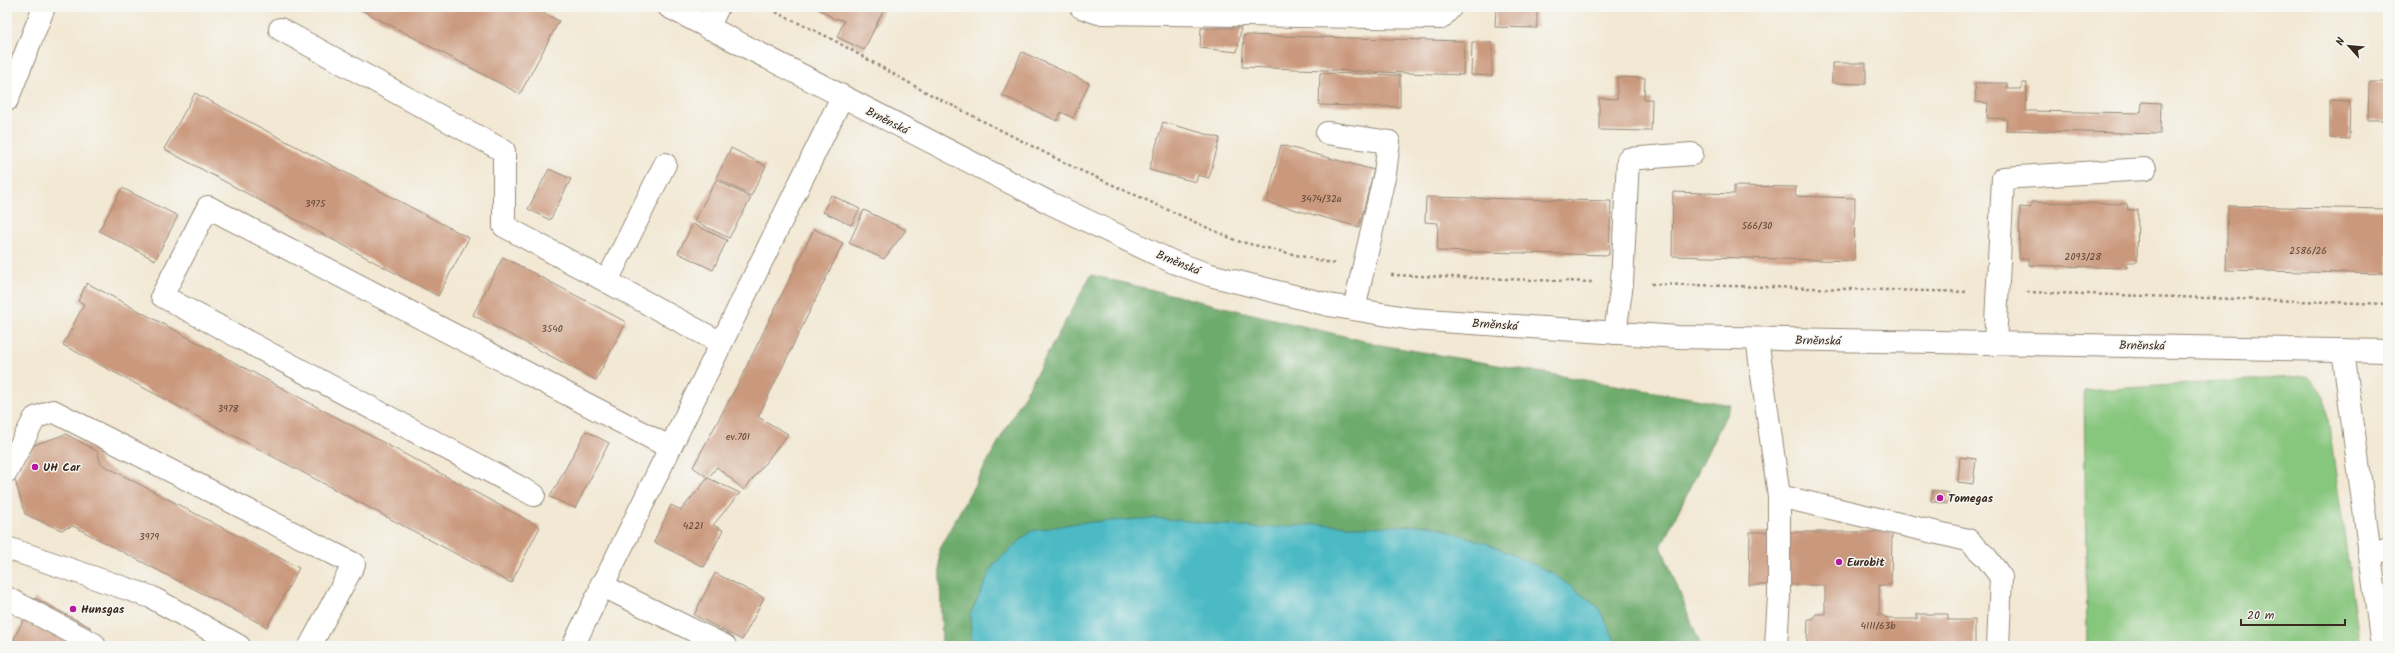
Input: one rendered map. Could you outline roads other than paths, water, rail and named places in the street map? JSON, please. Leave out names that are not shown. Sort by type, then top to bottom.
[{"type":"main road","points":[[7,100],[44,7]]},
{"type":"main road","name":"Brněnská","points":[[669,7],[1056,207],[1173,262],[1250,286],[1354,309],[1412,319],[1615,333],[1757,340],[2388,351]]},
{"type":"main road","points":[[708,28],[718,7]]},
{"type":"main road","points":[[1081,7],[1099,13],[1441,18],[1451,7]]},
{"type":"main road","points":[[280,29],[504,151],[504,226],[721,343]]},
{"type":"main road","points":[[573,646],[601,585],[842,97]]},
{"type":"main road","points":[[1327,133],[1389,142],[1385,173],[1364,271],[1354,309]]},
{"type":"main road","points":[[1615,333],[1622,283],[1628,159],[1692,154]]},
{"type":"main road","points":[[607,281],[665,164]]},
{"type":"main road","points":[[1995,344],[1999,292],[2003,178],[2145,169]]},
{"type":"main road","points":[[534,495],[162,296],[208,207],[669,447]]},
{"type":"main road","points":[[1757,340],[1779,496],[1779,596],[1776,646]]},
{"type":"main road","points":[[2343,350],[2379,552],[2382,646]]},
{"type":"main road","points":[[7,471],[35,418],[53,411],[354,564],[310,646]]},
{"type":"main road","points":[[1779,496],[1968,540],[1986,557],[2001,577],[1998,646]]},
{"type":"main road","points":[[7,548],[151,597],[239,646]]},
{"type":"main road","points":[[601,585],[725,646]]},
{"type":"main road","points":[[7,598],[94,644],[93,646]]},
{"type":"water","points":[[1155,518],[1259,528],[1324,524],[1361,527],[1430,525],[1489,544],[1554,574],[1598,607],[1618,646],[972,646],[970,615],[994,564],[1031,531],[1077,523]]},
{"type":"place","name":"UH Car","points":[[35,467]]},
{"type":"place","name":"Tomegas","points":[[1940,498]]},
{"type":"place","name":"Eurobit","points":[[1839,562]]},
{"type":"place","name":"Hunsgas","points":[[73,609]]}]
